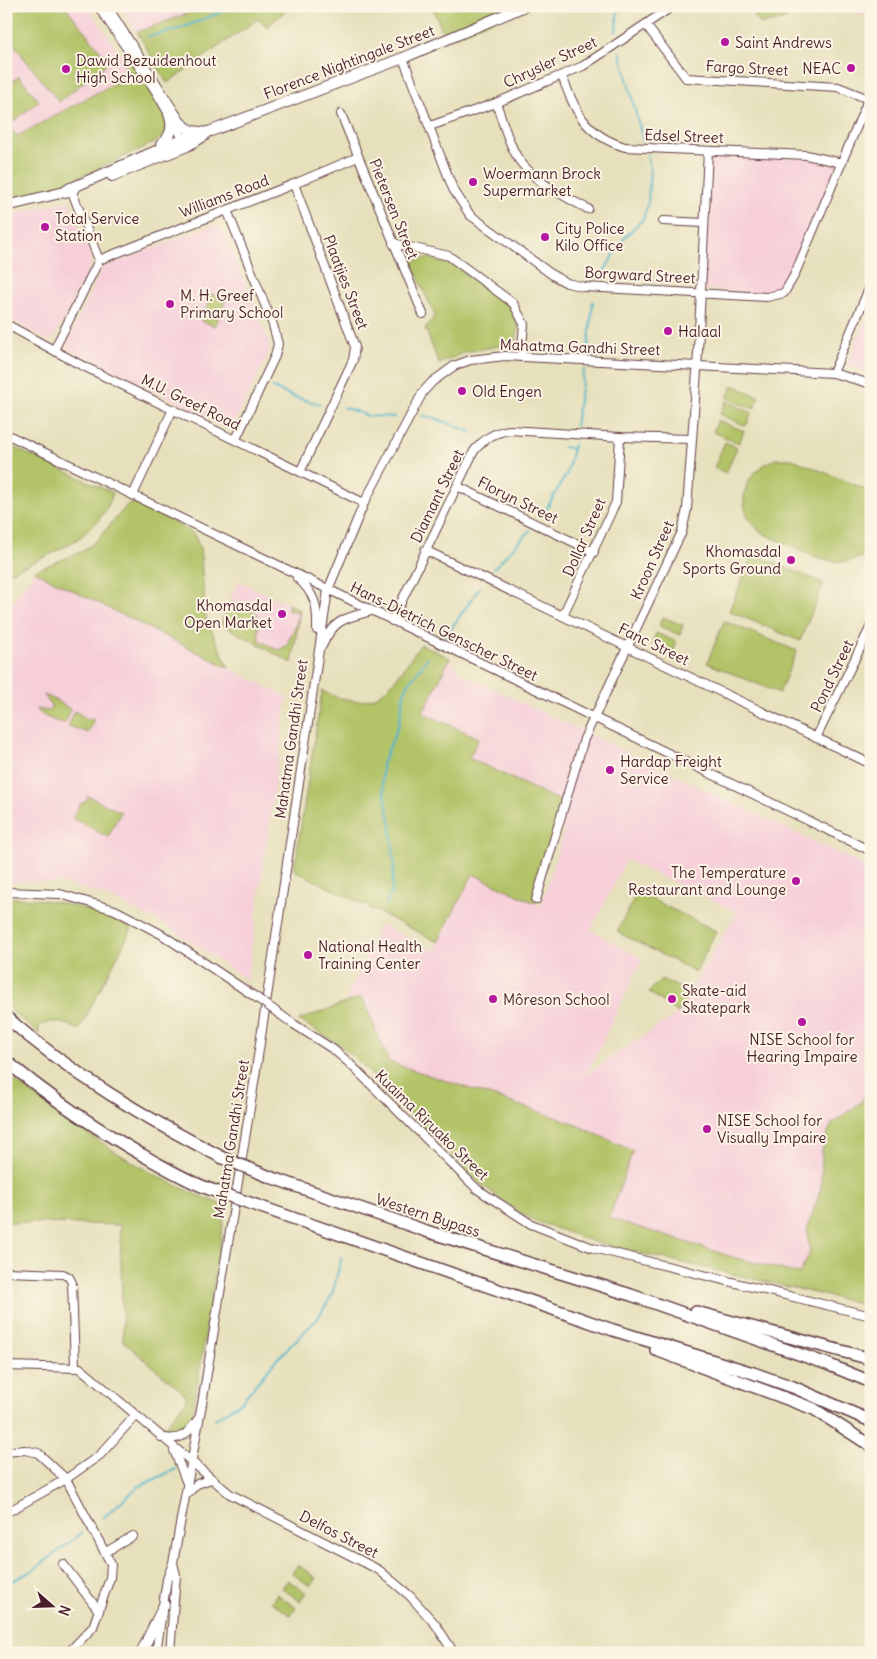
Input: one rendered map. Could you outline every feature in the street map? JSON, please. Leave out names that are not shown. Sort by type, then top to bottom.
[{"type":"highway","name":"Western Bypass","points":[[6,1017],[100,1089],[149,1120],[223,1158],[270,1177],[409,1225],[631,1295],[827,1364],[871,1382]]},
{"type":"highway","points":[[6,1062],[55,1099],[130,1148],[199,1186],[613,1330],[753,1372],[871,1420]]},
{"type":"highway","points":[[631,1295],[871,1359]]},
{"type":"highway","points":[[613,1330],[632,1341],[814,1409],[871,1446]]},
{"type":"main road","name":"Florence Nightingale Street","points":[[6,206],[70,189],[188,141],[206,131],[403,58],[525,6]]},
{"type":"main road","points":[[150,153],[170,137],[170,114]]},
{"type":"main road","points":[[182,124],[190,130],[206,131]]},
{"type":"main road","name":"Florence Nightingale Street","points":[[70,189],[150,153],[188,141]]},
{"type":"main road","points":[[141,1653],[164,1605]]},
{"type":"street","points":[[98,6],[188,141]]},
{"type":"street","points":[[107,6],[182,124],[188,141]]},
{"type":"street","name":"Chrysler Street","points":[[430,126],[562,76],[605,53],[673,6]]},
{"type":"street","name":"Fargo Street","points":[[646,25],[686,78],[838,87],[870,97]]},
{"type":"street","name":"Borgward Street","points":[[403,58],[430,126],[444,168],[463,207],[474,218],[554,276],[567,283],[584,287],[773,297],[787,290],[870,97]]},
{"type":"street","name":"Edsel Street","points":[[562,76],[580,117],[591,128],[612,142],[625,147],[806,155],[842,163]]},
{"type":"street","points":[[496,102],[516,154],[524,166],[540,181],[588,209]]},
{"type":"street","name":"Pietersen Street","points":[[341,114],[423,314]]},
{"type":"street","name":"Kroon Street","points":[[536,900],[578,754],[682,532],[687,509],[698,366],[708,151]]},
{"type":"street","name":"Williams Road","points":[[99,260],[358,157]]},
{"type":"street","name":"Plaatjies Street","points":[[294,184],[355,347],[353,360],[301,470]]},
{"type":"street","points":[[54,350],[99,260],[70,189]]},
{"type":"street","points":[[227,210],[273,325],[278,344],[275,356],[236,439]]},
{"type":"street","points":[[663,221],[704,223]]},
{"type":"street","points":[[393,243],[449,256],[514,303],[524,324],[521,357]]},
{"type":"street","points":[[833,373],[871,284]]},
{"type":"street","name":"M.U. Greef Road","points":[[6,324],[54,350],[301,470],[364,503]]},
{"type":"street","name":"Mahatma Gandhi Street","points":[[156,1653],[167,1579],[174,1563],[200,1416],[252,1093],[328,590],[364,503],[415,404],[432,382],[454,366],[470,360],[521,357],[833,373],[871,384]]},
{"type":"street","points":[[134,495],[173,409]]},
{"type":"street","name":"Diamant Street","points":[[392,621],[474,451],[481,442],[499,431],[692,439]]},
{"type":"street","name":"Hans-Dietrich Genscher Street","points":[[6,434],[871,851]]},
{"type":"street","name":"Dollar Street","points":[[564,615],[616,502],[620,437]]},
{"type":"street","name":"Floryn Street","points":[[457,486],[594,552]]},
{"type":"street","name":"Fanc Street","points":[[425,550],[564,615],[871,764]]},
{"type":"street","points":[[289,572],[308,588],[316,603],[316,662]]},
{"type":"street","points":[[316,662],[334,625],[348,617],[372,611]]},
{"type":"street","name":"Pond Street","points":[[816,738],[871,626]]},
{"type":"street","name":"Kuaima Riruako Street","points":[[6,892],[60,894],[115,910],[161,934],[334,1050],[477,1189],[531,1224],[593,1248],[871,1316]]},
{"type":"street","points":[[6,1272],[63,1274],[69,1277],[72,1283],[75,1366],[6,1366]]},
{"type":"street","name":"Delfos Street","points":[[75,1366],[95,1380],[211,1479],[239,1499],[379,1570],[410,1596],[436,1625],[454,1653]]},
{"type":"street","points":[[6,1514],[66,1479],[110,1447],[135,1416]]},
{"type":"street","points":[[160,1436],[172,1439],[182,1437],[200,1416]]},
{"type":"street","points":[[173,1448],[182,1467],[187,1486]]},
{"type":"street","points":[[6,1452],[25,1450],[38,1454],[66,1479],[106,1552],[111,1571],[93,1627],[68,1653]]},
{"type":"street","points":[[186,1496],[197,1484],[211,1479]]},
{"type":"street","points":[[106,1552],[133,1536]]},
{"type":"street","name":"Mahatma Gandhi Street","points":[[170,1653],[176,1575],[174,1563]]},
{"type":"street","points":[[63,1564],[99,1611]]},
{"type":"shaded area","name":"Dawid Bezuidenhout High School","points":[[6,6],[87,6],[125,60],[124,78],[17,137],[6,124]]},
{"type":"shaded area","points":[[121,6],[208,6],[137,32]]},
{"type":"shaded area","points":[[841,6],[871,6],[871,25],[865,16]]},
{"type":"shaded area","points":[[711,157],[804,158],[838,165],[787,286],[770,294],[703,289]]},
{"type":"shaded area","points":[[69,201],[92,258],[90,267],[55,337],[48,341],[6,317],[6,215]]},
{"type":"shaded area","name":"M. H. Greef Primary School","points":[[212,225],[222,228],[269,340],[269,353],[234,424],[228,427],[68,349],[66,344],[102,268]]},
{"type":"shaded area","points":[[871,307],[871,373],[847,365]]},
{"type":"shaded area","points":[[34,571],[287,697],[247,980],[166,925],[102,894],[66,884],[38,881],[6,882],[6,612]]},
{"type":"shaded area","points":[[238,581],[301,610],[293,664],[220,624]]},
{"type":"shaded area","points":[[450,658],[460,673],[871,869],[871,1087],[860,1103],[832,1124],[822,1151],[821,1188],[807,1230],[810,1253],[799,1274],[736,1258],[609,1218],[633,1151],[570,1122],[388,1062],[362,997],[345,1001],[380,924],[434,951],[473,874],[541,906],[564,831],[558,828],[564,803],[468,758],[478,738],[423,713]],"holes":[[[626,860],[737,912],[678,1013],[587,1074],[642,959],[591,930]]]},
{"type":"green space","points":[[17,6],[65,6],[109,62],[59,102],[6,35],[6,15]]},
{"type":"green space","points":[[208,6],[291,6],[267,27],[258,19],[167,83],[137,32]]},
{"type":"green space","points":[[432,6],[525,6],[446,40]]},
{"type":"green space","points":[[769,6],[795,6],[786,19],[761,24],[755,18],[755,12]]},
{"type":"green space","points":[[125,60],[134,64],[164,112],[168,127],[163,136],[156,142],[64,184],[25,197],[6,201],[6,124],[17,136],[124,78]]},
{"type":"green space","points":[[19,76],[39,101],[12,123],[6,116],[6,87]]},
{"type":"green space","points":[[428,258],[455,266],[513,310],[518,327],[516,343],[465,352],[439,364],[425,328],[435,316],[411,261]]},
{"type":"green space","points":[[212,294],[226,299],[215,326],[201,321]]},
{"type":"green space","points":[[733,385],[759,397],[754,409],[727,398]]},
{"type":"green space","points":[[726,401],[752,413],[746,426],[720,414]]},
{"type":"green space","points":[[718,420],[744,431],[739,443],[713,432]]},
{"type":"green space","points":[[725,442],[737,447],[726,473],[714,468]]},
{"type":"green space","points":[[6,444],[113,493],[106,509],[96,523],[84,534],[70,544],[6,574]]},
{"type":"green space","points":[[776,459],[792,459],[863,488],[871,494],[871,550],[859,558],[833,561],[819,558],[766,535],[755,526],[748,516],[744,505],[744,494],[754,473]]},
{"type":"green space","points":[[139,503],[193,533],[200,547],[206,619],[229,668],[34,571],[83,551],[96,541],[128,504]]},
{"type":"green space","points":[[753,554],[824,583],[800,641],[729,611]]},
{"type":"green space","points":[[230,602],[257,613],[259,640],[278,650],[286,646],[296,625],[298,611],[288,611],[288,604],[300,610],[292,663],[221,624]]},
{"type":"green space","points":[[662,617],[683,625],[680,635],[659,626]]},
{"type":"green space","points":[[724,621],[797,651],[779,693],[707,663]]},
{"type":"green space","points":[[656,633],[677,642],[673,651],[652,643]]},
{"type":"green space","points":[[421,644],[450,658],[423,713],[479,738],[469,758],[564,803],[535,903],[473,874],[438,942],[294,870],[322,691],[341,698],[357,701],[370,699],[391,685]]},
{"type":"green space","points":[[44,695],[71,710],[65,723],[49,719],[36,709],[48,711],[52,707]]},
{"type":"green space","points":[[75,711],[87,719],[94,719],[88,733],[68,726]]},
{"type":"green space","points":[[88,796],[121,812],[108,837],[72,818],[80,804],[86,801]]},
{"type":"green space","points":[[637,892],[716,931],[696,972],[617,932]]},
{"type":"green space","points":[[6,898],[55,902],[102,915],[132,928],[79,1030],[64,1024],[50,1022],[39,1026],[39,1034],[6,1006]]},
{"type":"green space","name":"Skate-aid Skatepark","points":[[661,979],[689,992],[678,1013],[649,992]]},
{"type":"green space","points":[[362,997],[389,1062],[570,1122],[633,1151],[609,1218],[736,1258],[799,1274],[810,1253],[807,1230],[821,1188],[822,1151],[827,1134],[832,1124],[860,1103],[871,1087],[871,1306],[597,1243],[533,1220],[510,1206],[478,1182],[354,1057],[338,1044],[299,1020]]},
{"type":"green space","points":[[6,1074],[58,1113],[111,1149],[166,1181],[226,1206],[191,1423],[190,1427],[178,1436],[165,1435],[160,1432],[186,1401],[186,1395],[123,1341],[120,1225],[6,1222]]},
{"type":"green space","points":[[298,1565],[316,1578],[310,1586],[292,1573]]},
{"type":"green space","points":[[288,1580],[306,1593],[300,1601],[282,1588]]},
{"type":"green space","points":[[277,1594],[296,1608],[290,1615],[271,1602]]},
{"type":"waterway","points":[[148,37],[182,28],[235,6]]},
{"type":"waterway","points":[[616,32],[618,6]]},
{"type":"waterway","points":[[620,51],[643,141]]},
{"type":"waterway","points":[[603,273],[625,237],[643,219],[648,202],[650,169],[647,154]]},
{"type":"waterway","points":[[588,350],[593,302]]},
{"type":"waterway","points":[[575,426],[584,369]]},
{"type":"waterway","points":[[273,388],[294,397],[320,404]]},
{"type":"waterway","points":[[343,407],[368,416],[395,417]]},
{"type":"waterway","points":[[422,416],[435,418],[471,432]]},
{"type":"waterway","points":[[543,515],[567,473],[574,444]]},
{"type":"waterway","points":[[564,447],[573,449]]},
{"type":"waterway","points":[[494,568],[530,530]]},
{"type":"waterway","points":[[446,636],[480,587]]},
{"type":"waterway","points":[[386,904],[392,891],[394,862],[391,826],[382,781],[382,765],[399,724],[404,693],[428,657]]},
{"type":"waterway","points":[[215,1419],[241,1402],[276,1360],[318,1318],[332,1295],[342,1256]]},
{"type":"waterway","points":[[103,1518],[138,1487],[176,1469]]},
{"type":"waterway","points":[[6,1584],[32,1571],[82,1533]]},
{"type":"place","name":"Saint Andrews","points":[[725,42]]},
{"type":"place","name":"NEAC","points":[[851,68]]},
{"type":"place","name":"Dawid Bezuidenhout High School","points":[[66,69]]},
{"type":"place","name":"Woermann Brock Supermarket","points":[[473,182]]},
{"type":"place","name":"Total Service Station","points":[[45,227]]},
{"type":"place","name":"City Police Kilo Office","points":[[545,237]]},
{"type":"place","name":"M. H. Greef Primary School","points":[[170,304]]},
{"type":"place","name":"Halaal","points":[[668,331]]},
{"type":"place","name":"Old Engen","points":[[462,391]]},
{"type":"place","name":"Khomasdal Sports Ground","points":[[791,560]]},
{"type":"place","name":"Khomasdal Open Market","points":[[282,614]]},
{"type":"place","name":"Hardap Freight Service","points":[[610,770]]},
{"type":"place","name":"The Temperature Restaurant and Lounge","points":[[796,881]]},
{"type":"place","name":"National Health Training Center","points":[[308,955]]},
{"type":"place","name":"Môreson School","points":[[493,999]]},
{"type":"place","name":"Skate-aid Skatepark","points":[[672,999]]},
{"type":"place","name":"NISE School for Hearing Impaire","points":[[802,1022]]},
{"type":"place","name":"NISE School for Visually Impaire","points":[[707,1129]]}]
